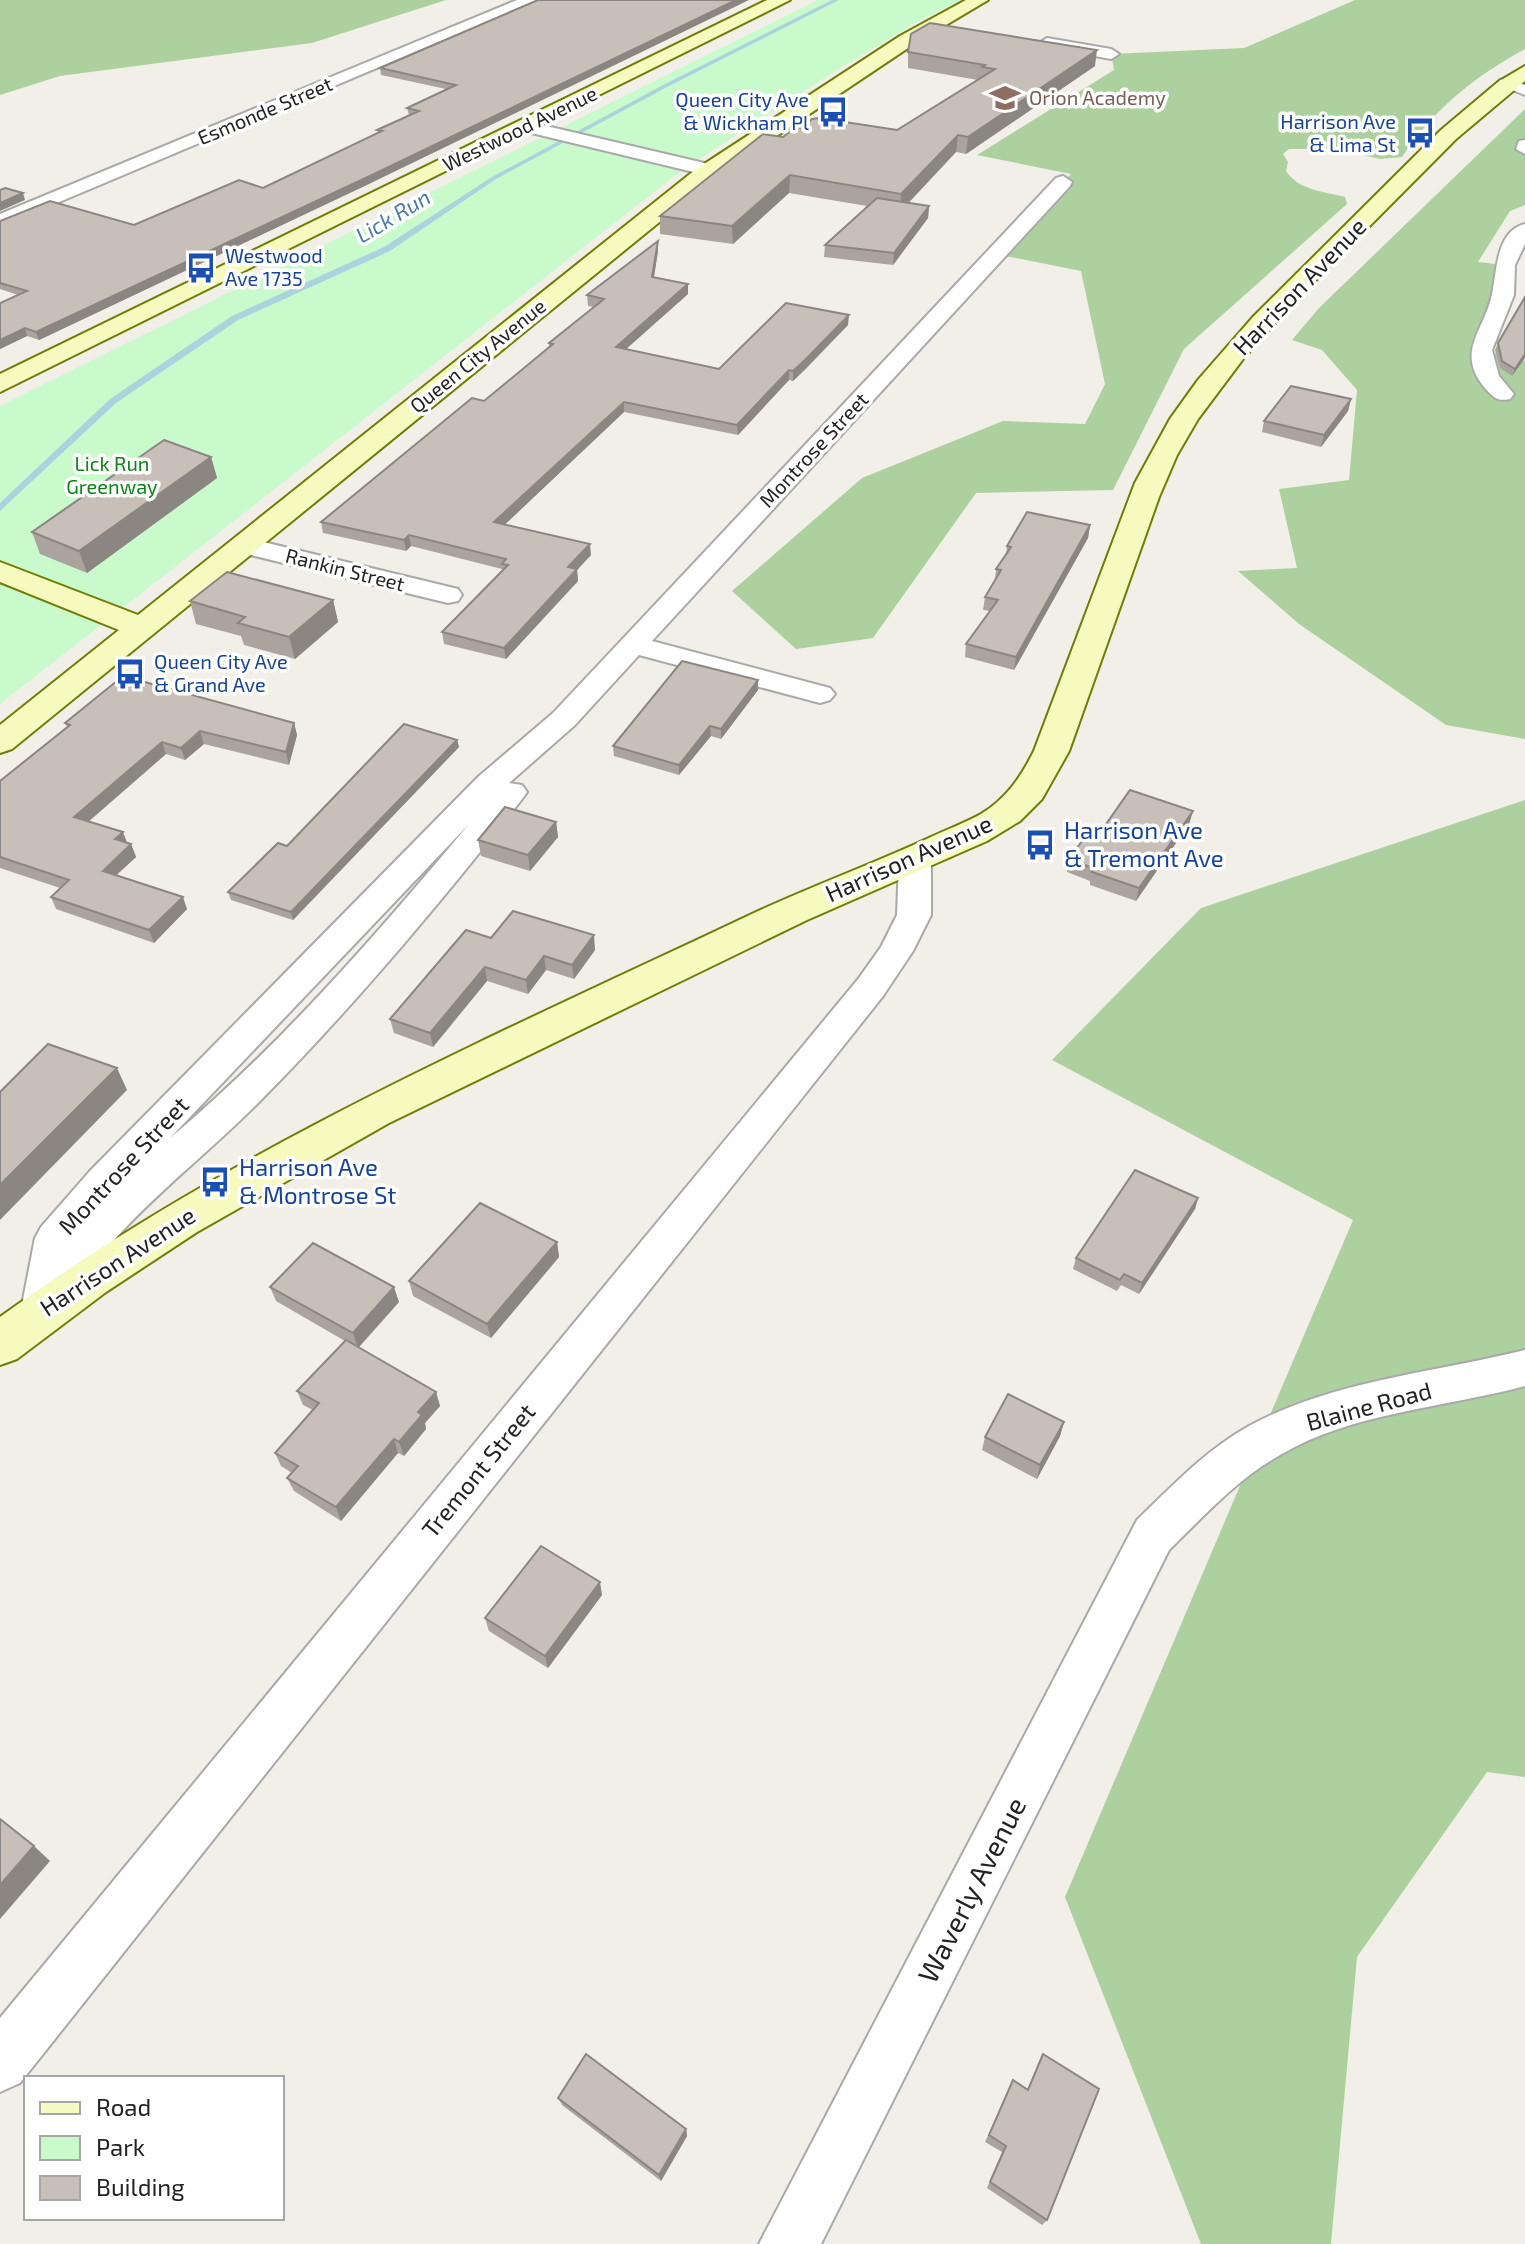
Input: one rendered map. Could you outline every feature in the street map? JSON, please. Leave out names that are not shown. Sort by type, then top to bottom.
[{"type":"main road","name":"Westwood Avenue","points":[[0,384],[781,0]]},
{"type":"main road","name":"Queen City Avenue","points":[[0,742],[710,170],[933,24],[979,0]]},
{"type":"main road","name":"Harrison Avenue","points":[[0,1344],[42,1310],[137,1243],[298,1153],[573,1013],[792,910],[915,860],[1003,817],[1024,799],[1042,771],[1092,649],[1135,522],[1163,455],[1199,399],[1287,294],[1437,147],[1519,82]]},
{"type":"main road","points":[[0,571],[142,628]]},
{"type":"street","name":"Esmonde Street","points":[[0,221],[530,0]]},
{"type":"street","points":[[933,24],[963,29]]},
{"type":"street","points":[[1037,41],[1111,54]]},
{"type":"street","points":[[525,126],[710,170]]},
{"type":"street","name":"Montrose Street","points":[[42,1310],[95,1230],[155,1170],[226,1112],[320,1015],[475,838],[564,719],[1063,182]]},
{"type":"street","points":[[1502,394],[1488,377],[1481,350],[1503,295],[1509,252],[1525,230]]},
{"type":"street","name":"Rankin Street","points":[[243,545],[448,595]]},
{"type":"street","points":[[632,645],[820,694]]},
{"type":"street","name":"Tremont Street","points":[[0,2063],[871,987],[896,951],[914,915],[915,860]]},
{"type":"street","name":"Blaine Road","points":[[1153,1535],[1214,1475],[1266,1439],[1338,1411],[1525,1368]]},
{"type":"street","name":"Waverly Avenue","points":[[789,2244],[1153,1535]]},
{"type":"green space","points":[[0,0],[446,0],[312,43],[60,76],[0,95]]},
{"type":"green space","name":"Lick Run Greenway","points":[[818,0],[961,0],[837,70],[681,171],[0,704],[0,406]]},
{"type":"green space","points":[[1355,0],[1525,0],[1525,49],[1457,95],[1428,123],[1402,157],[1381,159],[1333,149],[1289,149],[1283,154],[1288,162],[1286,171],[1297,182],[1345,197],[1347,204],[1184,349],[1113,490],[976,493],[873,638],[796,649],[732,591],[862,478],[1003,421],[1085,424],[1105,384],[1081,271],[996,254],[1071,174],[977,155],[1114,70],[1111,54],[1244,48]]},
{"type":"green space","points":[[1525,109],[1525,205],[1510,211],[1478,262],[1505,265],[1482,350],[1525,361],[1525,739],[1446,725],[1299,624],[1238,571],[1297,568],[1279,489],[1349,480],[1357,390],[1322,350],[1292,340],[1319,308]]},
{"type":"green space","points":[[1525,800],[1525,1777],[1487,1772],[1357,1957],[1331,2244],[1201,2244],[1065,1897],[1353,1220],[1052,1060],[1201,908]]},
{"type":"building","points":[[538,0],[736,0],[36,332],[25,328],[0,340],[0,303],[27,291],[0,283],[0,221],[50,201],[134,225],[239,180],[263,188],[382,131],[377,130],[419,111],[407,108],[456,85],[380,68]]},
{"type":"building","points":[[930,23],[1097,50],[968,137],[958,135],[901,194],[790,175],[732,226],[660,216],[763,134],[783,137],[796,127],[802,128],[812,119],[819,118],[897,130],[995,69],[908,52],[911,34]]},
{"type":"building","points":[[5,188],[23,193],[0,203],[0,190]]},
{"type":"building","points":[[877,198],[929,206],[894,253],[825,245]]},
{"type":"building","points":[[658,241],[652,277],[688,284],[616,347],[719,369],[786,303],[849,315],[793,371],[789,370],[737,425],[624,402],[494,522],[590,544],[568,567],[577,569],[504,648],[442,632],[508,565],[502,564],[506,559],[409,535],[404,540],[321,522],[472,398],[484,401],[553,344],[549,343],[604,299],[587,295]]},
{"type":"building","points":[[1525,297],[1525,354],[1515,369],[1502,361],[1498,343]]},
{"type":"building","points":[[1291,386],[1351,399],[1324,435],[1264,421]]},
{"type":"building","points":[[164,440],[211,457],[79,551],[32,532]]},
{"type":"building","points":[[1027,512],[1090,525],[1016,657],[966,644],[998,600],[985,597],[1001,570],[996,569],[1011,547],[1007,546]]},
{"type":"building","points":[[227,572],[333,600],[289,637],[238,623],[245,617],[190,601]]},
{"type":"building","points":[[682,661],[758,680],[721,729],[710,726],[679,765],[613,746]]},
{"type":"building","points":[[123,676],[294,723],[286,752],[200,731],[181,748],[162,742],[74,817],[123,832],[115,839],[131,844],[103,871],[183,897],[149,930],[51,897],[69,880],[0,857],[0,781],[70,725],[65,723]]},
{"type":"building","points":[[404,724],[457,740],[291,912],[228,892],[278,843],[287,846]]},
{"type":"building","points":[[1130,790],[1193,811],[1139,888],[1092,872],[1095,869],[1069,859],[1090,830],[1099,834]]},
{"type":"building","points":[[505,807],[556,822],[528,855],[478,840]]},
{"type":"building","points":[[513,911],[594,935],[572,965],[544,956],[526,980],[485,967],[430,1033],[390,1019],[466,930],[491,938]]},
{"type":"building","points":[[48,1044],[117,1068],[0,1185],[0,1092]]},
{"type":"building","points":[[1135,1170],[1198,1198],[1142,1283],[1124,1274],[1120,1280],[1076,1258]]},
{"type":"building","points":[[480,1203],[557,1242],[487,1324],[409,1281]]},
{"type":"building","points":[[313,1243],[394,1287],[353,1333],[270,1287]]},
{"type":"building","points":[[346,1340],[436,1392],[418,1412],[422,1415],[399,1442],[394,1439],[336,1507],[287,1478],[298,1466],[275,1453],[319,1403],[297,1391]]},
{"type":"building","points":[[1008,1394],[1064,1422],[1040,1465],[985,1437]]},
{"type":"building","points":[[541,1546],[600,1582],[545,1656],[485,1618]]},
{"type":"building","points":[[0,1819],[34,1846],[0,1885]]},
{"type":"building","points":[[586,2054],[686,2129],[659,2175],[558,2098]]},
{"type":"building","points":[[1043,2054],[1099,2089],[1047,2220],[990,2182],[1006,2146],[989,2135],[1013,2080],[1028,2090]]},
{"type":"waterway","name":"Lick Run","points":[[0,508],[113,401],[235,318],[387,249],[494,178],[667,85],[836,0]]},
{"type":"place","name":"Orion Academy","points":[[1005,98]]},
{"type":"place","name":"Queen City Ave & Wickham Pl","points":[[833,112]]},
{"type":"place","name":"Harrison Ave & Lima St","points":[[1420,133]]},
{"type":"place","name":"Westwood Ave 1735","points":[[201,268]]},
{"type":"place","name":"Queen City Ave & Grand Ave","points":[[130,674]]},
{"type":"place","name":"Harrison Ave & Tremont Ave","points":[[1040,845]]},
{"type":"place","name":"Harrison Ave & Montrose St","points":[[215,1182]]}]
